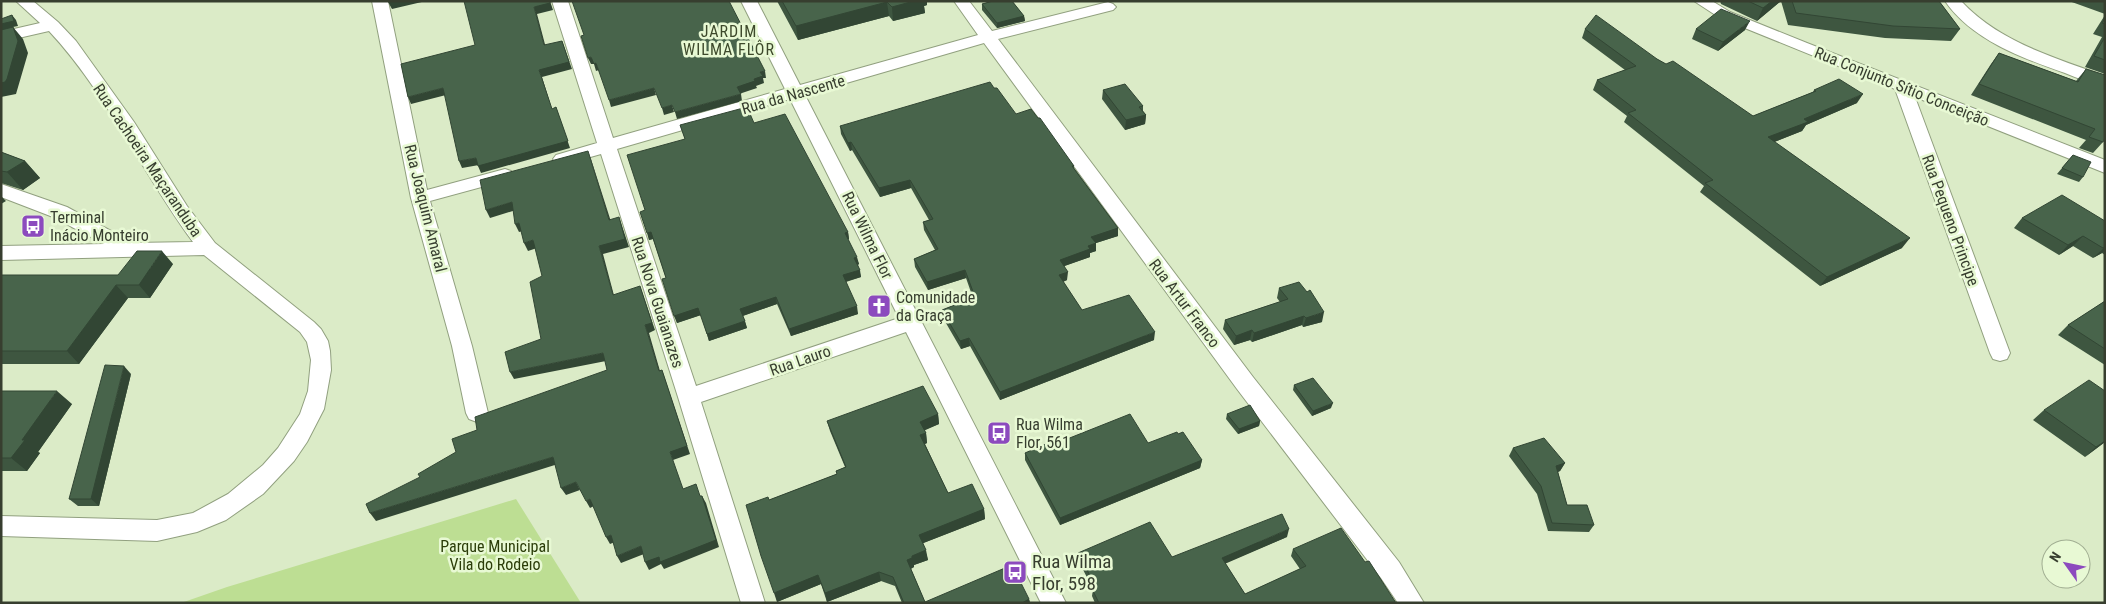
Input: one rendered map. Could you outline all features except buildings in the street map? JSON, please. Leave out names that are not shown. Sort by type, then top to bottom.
[{"type":"street","name":"Rua Cachoeira Maçaranduba","points":[[1,526],[129,531],[175,528],[203,520],[223,510],[262,480],[290,449],[316,406],[321,367],[318,342],[307,328],[290,312],[208,248],[180,211],[128,126],[70,44],[52,25],[22,1]]},
{"type":"street","name":"Rua Joaquim Amaral","points":[[380,1],[420,198],[462,346],[477,413]]},
{"type":"street","name":"Rua Nova Guaianazes","points":[[560,1],[754,603]]},
{"type":"street","name":"Rua Wilma Flor","points":[[749,1],[1054,603]]},
{"type":"street","name":"Rua Artur Franco","points":[[961,1],[1245,383],[1390,570],[1412,603]]},
{"type":"street","name":"Rua Conjunto Sítio Conceição","points":[[1701,1],[1742,22],[2105,167]]},
{"type":"street","points":[[1952,1],[1959,10],[1982,29],[2016,48],[2105,82]]},
{"type":"street","name":"Rua da Nascente","points":[[542,165],[987,38],[1108,7]]},
{"type":"street","points":[[1,37],[52,25]]},
{"type":"street","name":"Rua Pequeno Principe","points":[[1902,86],[2000,353]]},
{"type":"street","points":[[420,198],[523,170]]},
{"type":"street","points":[[1,190],[60,212],[130,250]]},
{"type":"street","points":[[1,253],[208,248]]},
{"type":"street","name":"Rua Lauro","points":[[689,398],[911,322]]},
{"type":"green space","name":"Parque Municipal Vila do Rodeio","points":[[516,499],[581,603],[181,603],[227,587]]},
{"type":"place","name":"Terminal Inácio Monteiro","points":[[33,226]]},
{"type":"place","name":"Comunidade da Graça","points":[[879,306]]},
{"type":"place","name":"Rua Wilma Flor, 561","points":[[999,433]]},
{"type":"place","name":"Rua Wilma Flor, 598","points":[[1015,572]]},
{"type":"district","name":"JARDIM WILMA FLÔR","points":[[729,40]]}]
